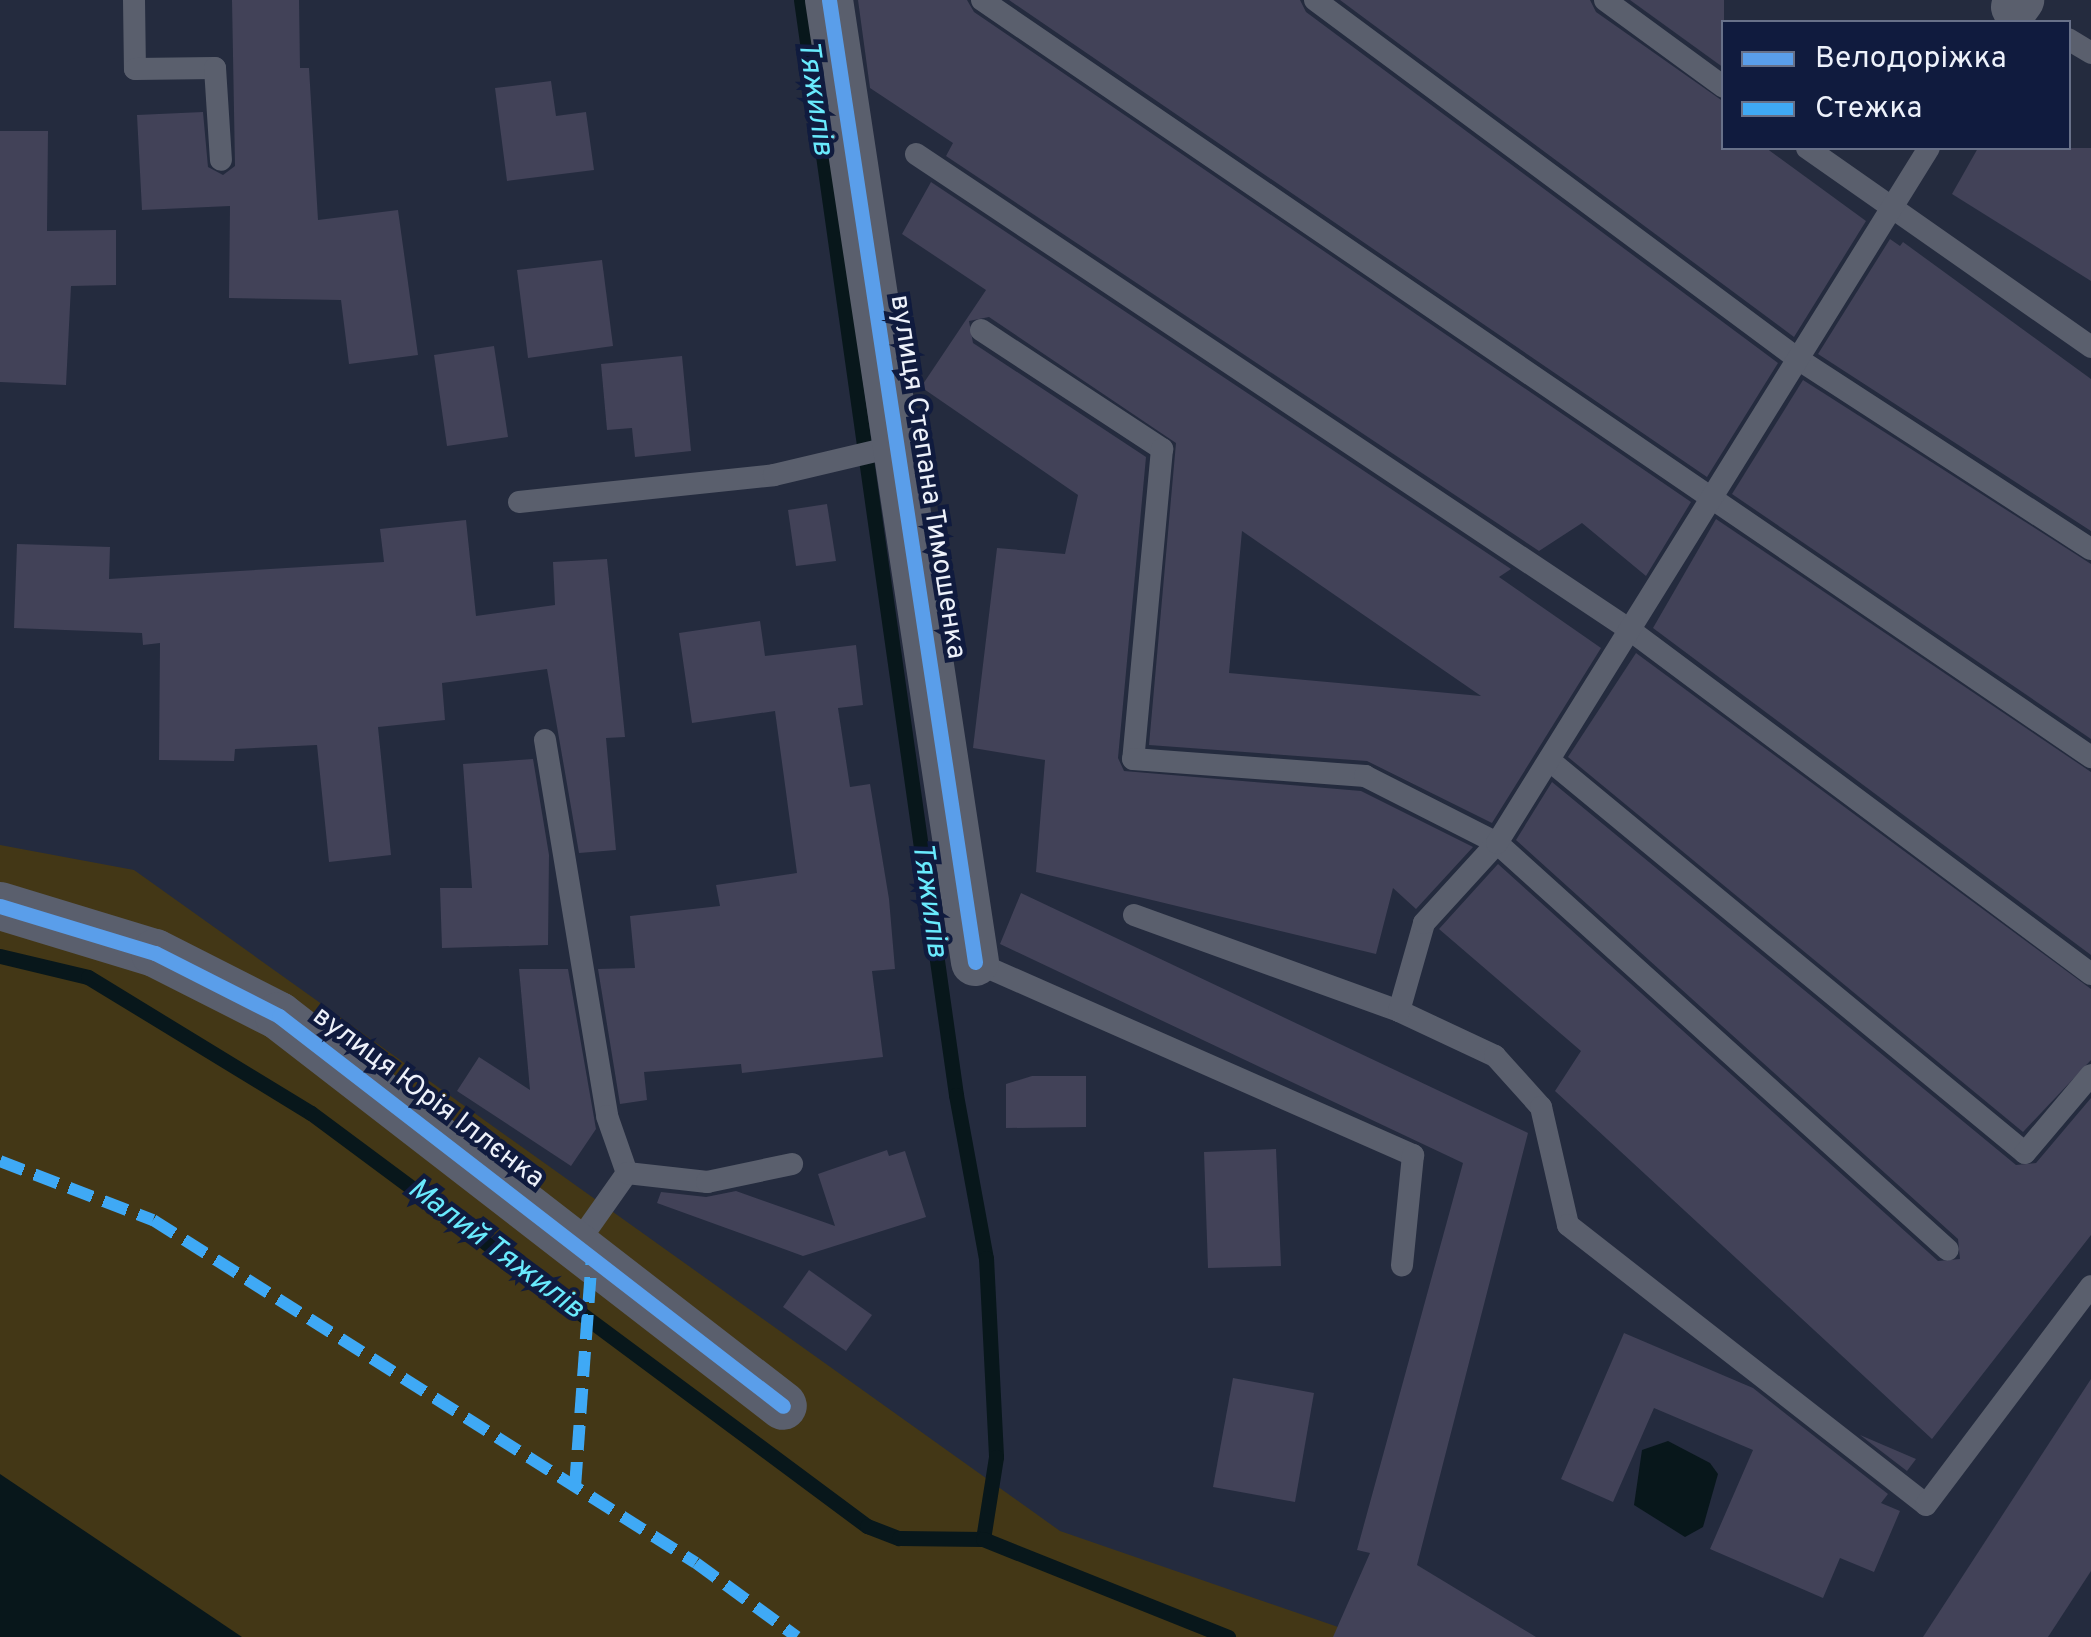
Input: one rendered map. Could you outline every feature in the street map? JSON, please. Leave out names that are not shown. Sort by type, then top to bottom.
[{"type":"street","name":"вулиця Степана Тимошенка","points":[[830,0],[886,449],[974,962]]},
{"type":"street","name":"вулиця Юрія Іллєнка","points":[[0,906],[106,935],[241,993],[577,1244],[783,1406]]},
{"type":"lane","points":[[134,0],[136,69],[215,68],[221,160]]},
{"type":"lane","points":[[982,0],[2091,757]]},
{"type":"lane","points":[[1314,0],[1798,359],[2091,549]]},
{"type":"lane","points":[[1605,0],[1721,84]]},
{"type":"lane","points":[[1810,150],[2091,347]]},
{"type":"lane","points":[[1400,1012],[1424,922],[1498,843],[1928,150]]},
{"type":"lane","points":[[916,154],[1630,630],[2091,974]]},
{"type":"lane","points":[[981,330],[1162,450],[1133,760],[1365,776],[1498,843],[1948,1250]]},
{"type":"lane","points":[[519,502],[774,474],[886,449]]},
{"type":"lane","points":[[545,740],[607,1116],[627,1173]]},
{"type":"lane","points":[[1549,760],[2025,1153],[2091,1075]]},
{"type":"lane","points":[[1134,915],[1400,1012],[1495,1056],[1541,1107],[1568,1225],[1926,1505],[2091,1286]]},
{"type":"lane","points":[[974,962],[1413,1155],[1402,1265]]},
{"type":"lane","points":[[627,1173],[707,1182],[792,1164]]},
{"type":"lane","points":[[577,1244],[627,1173]]},
{"type":"shaded area","points":[[0,845],[134,870],[1060,1531],[1367,1637],[0,1637]]},
{"type":"shaded area","points":[[1668,1441],[1710,1463],[1718,1474],[1703,1527],[1685,1537],[1634,1505],[1642,1450]]},
{"type":"shaded area","points":[[0,1474],[242,1637],[0,1637]]},
{"type":"building","points":[[232,0],[299,0],[300,68],[309,68],[318,220],[398,210],[418,355],[349,364],[341,300],[229,298],[230,206],[142,210],[137,115],[203,112],[208,167],[223,175],[235,166]]},
{"type":"building","points":[[858,0],[967,0],[974,12],[1691,502],[1646,576],[1582,523],[1539,551],[946,156],[953,143],[870,88]]},
{"type":"building","points":[[1009,0],[1300,0],[1306,12],[1778,363],[1707,477]]},
{"type":"building","points":[[1340,0],[1590,0],[1596,12],[1721,100],[1721,150],[1769,150],[1866,221],[1794,337]]},
{"type":"building","points":[[1630,0],[1724,0],[1721,66]]},
{"type":"building","points":[[551,81],[556,116],[586,112],[594,170],[507,181],[495,88]]},
{"type":"building","points":[[0,131],[48,131],[47,231],[116,230],[116,285],[71,286],[66,385],[0,382]]},
{"type":"building","points":[[2091,148],[2091,281],[1952,194],[1977,150]]},
{"type":"building","points":[[931,182],[1511,569],[1499,577],[1601,648],[1492,823],[1367,761],[1149,745],[1176,443],[989,317],[969,321],[973,343],[1146,457],[1118,758],[1124,771],[1361,791],[1473,847],[1416,909],[1393,888],[1376,954],[1036,872],[1045,760],[973,748],[997,548],[1065,554],[1078,495],[921,387],[986,290],[902,234]],"holes":[[[1242,531],[1481,696],[1229,673]]]},
{"type":"building","points":[[1890,239],[1900,246],[1903,242],[2091,379],[2091,531],[1818,354]]},
{"type":"building","points":[[602,260],[613,346],[528,358],[517,270]]},
{"type":"building","points":[[494,346],[508,437],[447,446],[434,355]]},
{"type":"building","points":[[682,356],[691,451],[635,457],[632,428],[607,430],[601,364]]},
{"type":"building","points":[[1803,380],[2091,564],[2091,739],[1732,494]]},
{"type":"building","points":[[827,504],[836,561],[796,566],[788,510]]},
{"type":"building","points":[[1716,519],[2091,772],[2091,955],[1653,628]]},
{"type":"building","points":[[466,520],[476,616],[555,605],[553,562],[607,559],[625,737],[606,738],[616,850],[579,853],[547,669],[442,683],[445,720],[378,727],[391,855],[329,862],[317,745],[235,749],[234,761],[159,760],[160,643],[143,645],[142,633],[14,628],[17,544],[110,547],[109,579],[384,562],[380,529]]},
{"type":"building","points":[[760,621],[765,656],[856,645],[863,705],[838,708],[850,787],[870,784],[889,899],[895,969],[872,971],[883,1057],[742,1073],[741,1064],[644,1072],[647,1100],[620,1104],[598,969],[635,968],[630,916],[720,906],[716,885],[797,873],[775,711],[692,723],[679,633]]},
{"type":"building","points":[[1636,653],[2091,989],[2091,1060],[2023,1132],[1568,757]]},
{"type":"building","points":[[533,759],[549,855],[548,945],[442,948],[440,888],[472,888],[463,764]]},
{"type":"building","points":[[1552,782],[2016,1165],[2036,1163],[2091,1098],[2091,1235],[1932,1439],[1555,1091],[1581,1051],[1439,929],[1498,864],[1938,1261],[1960,1259],[1958,1239],[1516,840]]},
{"type":"building","points":[[1021,893],[1528,1133],[1417,1565],[1536,1637],[1333,1637],[1370,1553],[1357,1550],[1463,1163],[1000,944]]},
{"type":"building","points":[[519,969],[568,969],[596,1129],[571,1166],[457,1091],[479,1057],[530,1090]]},
{"type":"building","points":[[1032,1076],[1086,1076],[1086,1127],[1006,1128],[1006,1084]]},
{"type":"building","points":[[1276,1149],[1281,1266],[1208,1268],[1204,1152]]},
{"type":"building","points":[[887,1150],[889,1156],[905,1151],[926,1217],[803,1256],[657,1203],[661,1192],[706,1197],[736,1191],[835,1226],[818,1174]]},
{"type":"building","points":[[809,1270],[872,1315],[846,1351],[783,1307]]},
{"type":"building","points":[[1624,1333],[1753,1388],[1888,1494],[1881,1503],[1900,1511],[1874,1572],[1840,1558],[1823,1598],[1710,1549],[1753,1450],[1654,1408],[1613,1502],[1561,1479]]},
{"type":"building","points":[[1233,1378],[1314,1393],[1295,1502],[1213,1487]]},
{"type":"building","points":[[2091,1379],[2091,1571],[2048,1637],[1923,1637]]},
{"type":"building","points":[[1860,1435],[1916,1459],[1907,1471]]},
{"type":"waterway","name":"Тяжилів","points":[[801,0],[956,1095],[986,1258],[996,1457],[983,1539]]},
{"type":"waterway","name":"Малий Тяжилів","points":[[0,956],[88,977],[311,1113],[867,1526],[899,1538],[983,1539],[1228,1637]]},
{"type":"marked path","points":[[0,1161],[153,1220],[696,1563],[797,1637]]},
{"type":"marked path","points":[[575,1487],[592,1255]]},
{"type":"cycle path","points":[[829,0],[975,962]]},
{"type":"cycle path","points":[[0,906],[155,953],[279,1016],[783,1406]]}]
